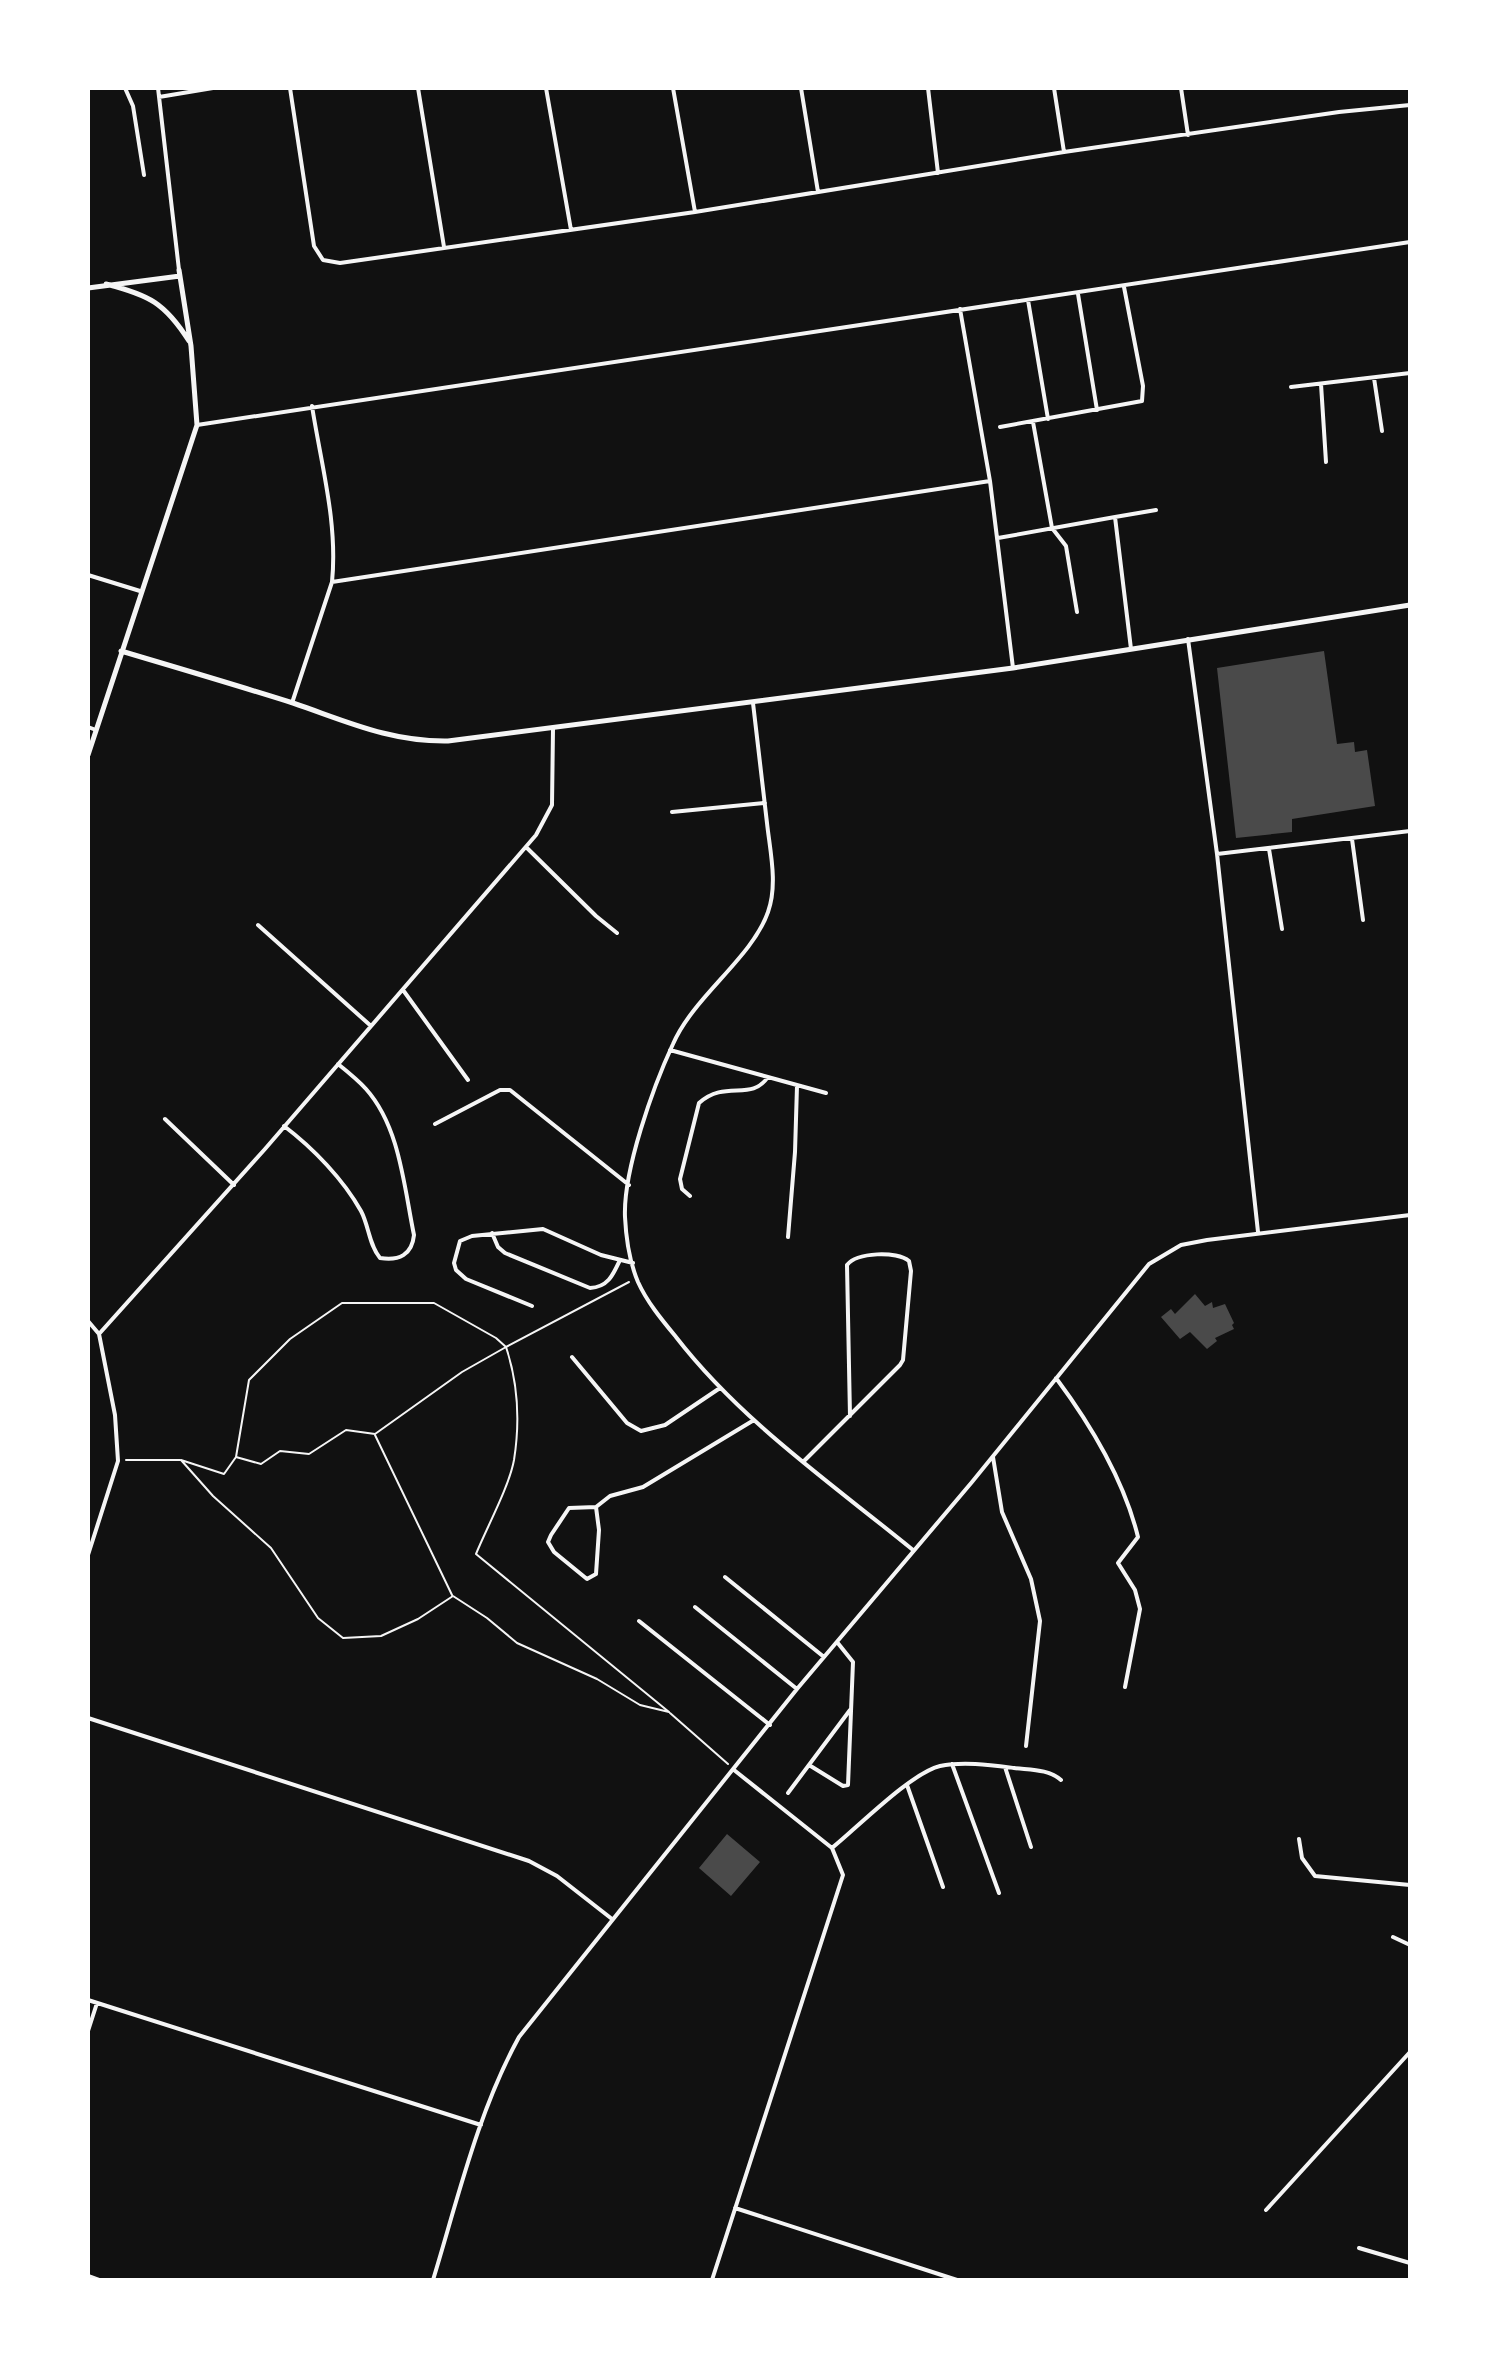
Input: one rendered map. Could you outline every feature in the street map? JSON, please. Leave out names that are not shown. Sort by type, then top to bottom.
[{"type":"street","points":[[125,88],[133,106],[144,175]]},
{"type":"street","points":[[88,755],[197,425],[191,346],[165,171],[158,88]]},
{"type":"street","points":[[159,97],[213,88]]},
{"type":"street","points":[[290,88],[314,246],[318,255],[331,263],[695,212],[1064,152],[1339,112],[1410,105]]},
{"type":"street","points":[[418,88],[444,247]]},
{"type":"street","points":[[546,88],[571,230]]},
{"type":"street","points":[[673,88],[695,212]]},
{"type":"street","points":[[801,88],[818,192]]},
{"type":"street","points":[[928,88],[938,173]]},
{"type":"street","points":[[1054,88],[1064,152]]},
{"type":"street","points":[[1181,88],[1188,135]]},
{"type":"street","points":[[197,425],[312,405],[1078,294],[1410,242]]},
{"type":"street","points":[[88,288],[179,273]]},
{"type":"street","points":[[106,284],[141,293],[154,300],[175,320],[191,346]]},
{"type":"street","points":[[1000,427],[1139,403],[1143,399],[1124,287]]},
{"type":"street","points":[[1078,294],[1098,411]]},
{"type":"street","points":[[1028,300],[1048,419]]},
{"type":"street","points":[[960,309],[990,481],[1013,668]]},
{"type":"street","points":[[1291,387],[1410,373]]},
{"type":"street","points":[[1374,378],[1382,431]]},
{"type":"street","points":[[1321,384],[1326,462]]},
{"type":"street","points":[[292,703],[332,582],[334,561],[333,528],[312,405]]},
{"type":"street","points":[[1033,422],[1052,528],[1066,546],[1077,612]]},
{"type":"street","points":[[332,582],[990,481]]},
{"type":"street","points":[[998,538],[1156,510]]},
{"type":"street","points":[[1115,517],[1131,649]]},
{"type":"street","points":[[88,575],[140,591]]},
{"type":"street","points":[[121,651],[395,738],[419,742],[474,739],[1013,668],[1410,605]]},
{"type":"street","points":[[1188,638],[1217,854],[1258,1232]]},
{"type":"street","points":[[753,703],[773,878],[768,914],[753,939],[705,995],[677,1034],[654,1088],[629,1185],[625,1215],[633,1263],[637,1278],[665,1323],[702,1370],[754,1420],[913,1550]]},
{"type":"street","points":[[88,727],[96,730]]},
{"type":"street","points":[[99,1334],[234,1185],[545,822],[552,805],[553,729]]},
{"type":"street","points":[[672,812],[765,803]]},
{"type":"street","points":[[1217,854],[1410,831]]},
{"type":"street","points":[[1352,839],[1363,920]]},
{"type":"street","points":[[526,847],[617,933]]},
{"type":"street","points":[[1269,849],[1282,929]]},
{"type":"street","points":[[258,925],[371,1026]]},
{"type":"street","points":[[403,990],[468,1080]]},
{"type":"street","points":[[670,1049],[826,1093]]},
{"type":"street","points":[[284,1126],[305,1142],[347,1191],[365,1219],[373,1247],[380,1258],[397,1258],[408,1253],[413,1247],[414,1235],[391,1135],[368,1091],[338,1064]]},
{"type":"street","points":[[690,1196],[682,1189],[680,1179],[699,1103],[707,1095],[722,1090],[752,1090],[768,1077]]},
{"type":"street","points":[[788,1237],[797,1086]]},
{"type":"street","points":[[435,1124],[500,1090],[510,1090],[629,1185]]},
{"type":"street","points":[[165,1119],[234,1185]]},
{"type":"street","points":[[433,2280],[499,2073],[519,2037],[797,1689],[1149,1264],[1181,1245],[1258,1232],[1410,1215]]},
{"type":"street","points":[[532,1306],[466,1279],[456,1270],[454,1258],[460,1241],[492,1233],[543,1229],[601,1255],[633,1263]]},
{"type":"street","points":[[492,1233],[498,1247],[505,1253],[590,1288],[604,1285],[612,1277],[620,1260]]},
{"type":"street","points":[[804,1461],[850,1416],[903,1360],[911,1271],[909,1261],[901,1256],[861,1256],[851,1259],[847,1265],[850,1416]]},
{"type":"street","points":[[88,1321],[99,1334],[115,1415],[118,1461],[88,1555]]},
{"type":"street","points":[[572,1357],[627,1423],[641,1431],[665,1425],[720,1388]]},
{"type":"street","points":[[1056,1378],[1078,1407],[1100,1445],[1138,1537],[1118,1563],[1140,1604],[1125,1687]]},
{"type":"street","points":[[596,1507],[599,1530],[596,1574],[587,1579],[554,1552],[548,1542],[567,1509],[574,1506],[596,1507],[610,1496],[643,1487],[754,1420]]},
{"type":"street","points":[[993,1456],[1002,1512],[1031,1579],[1040,1621],[1026,1746]]},
{"type":"street","points":[[725,1577],[824,1657]]},
{"type":"street","points":[[695,1607],[797,1689]]},
{"type":"street","points":[[639,1621],[770,1725]]},
{"type":"street","points":[[809,1765],[843,1786],[848,1785],[853,1662],[837,1642]]},
{"type":"street","points":[[788,1793],[851,1708]]},
{"type":"street","points":[[88,1718],[529,1861],[557,1876],[612,1919]]},
{"type":"street","points":[[832,1848],[928,1770],[952,1764],[1005,1767],[1050,1773],[1061,1780]]},
{"type":"street","points":[[952,1764],[999,1893]]},
{"type":"street","points":[[1005,1767],[1031,1847]]},
{"type":"street","points":[[712,2280],[843,1875],[832,1848],[734,1770]]},
{"type":"street","points":[[907,1785],[943,1887]]},
{"type":"street","points":[[1299,1839],[1302,1858],[1315,1876],[1410,1885]]},
{"type":"street","points":[[1393,1937],[1410,1945]]},
{"type":"street","points":[[88,2000],[481,2125]]},
{"type":"street","points":[[88,2031],[97,2003]]},
{"type":"street","points":[[1266,2210],[1410,2052]]},
{"type":"street","points":[[735,2208],[957,2280]]},
{"type":"street","points":[[1359,2248],[1410,2263]]},
{"type":"street","points":[[88,2276],[99,2280]]},
{"type":"path","points":[[236,1457],[261,1464],[280,1451],[309,1454],[346,1430],[375,1434],[462,1372],[637,1278]]},
{"type":"path","points":[[118,1461],[181,1460],[224,1474],[236,1457],[249,1380],[290,1339],[342,1303],[434,1303],[496,1338],[506,1347],[515,1372],[518,1400],[513,1462],[476,1554],[669,1712],[734,1770]]},
{"type":"path","points":[[375,1434],[453,1596],[517,1643],[597,1679],[640,1705],[669,1712]]},
{"type":"path","points":[[181,1460],[213,1496],[271,1548],[318,1618],[343,1638],[381,1636],[418,1619],[453,1596]]},
{"type":"building","points":[[1324,651],[1337,744],[1354,742],[1355,752],[1367,750],[1375,806],[1292,819],[1292,832],[1236,838],[1217,668]]},
{"type":"building","points":[[1195,1294],[1205,1306],[1212,1302],[1213,1308],[1225,1304],[1234,1323],[1234,1329],[1215,1338],[1217,1341],[1207,1349],[1190,1332],[1180,1339],[1161,1317],[1171,1309],[1175,1314]]},
{"type":"building","points":[[727,1834],[760,1862],[731,1896],[699,1868]]}]
